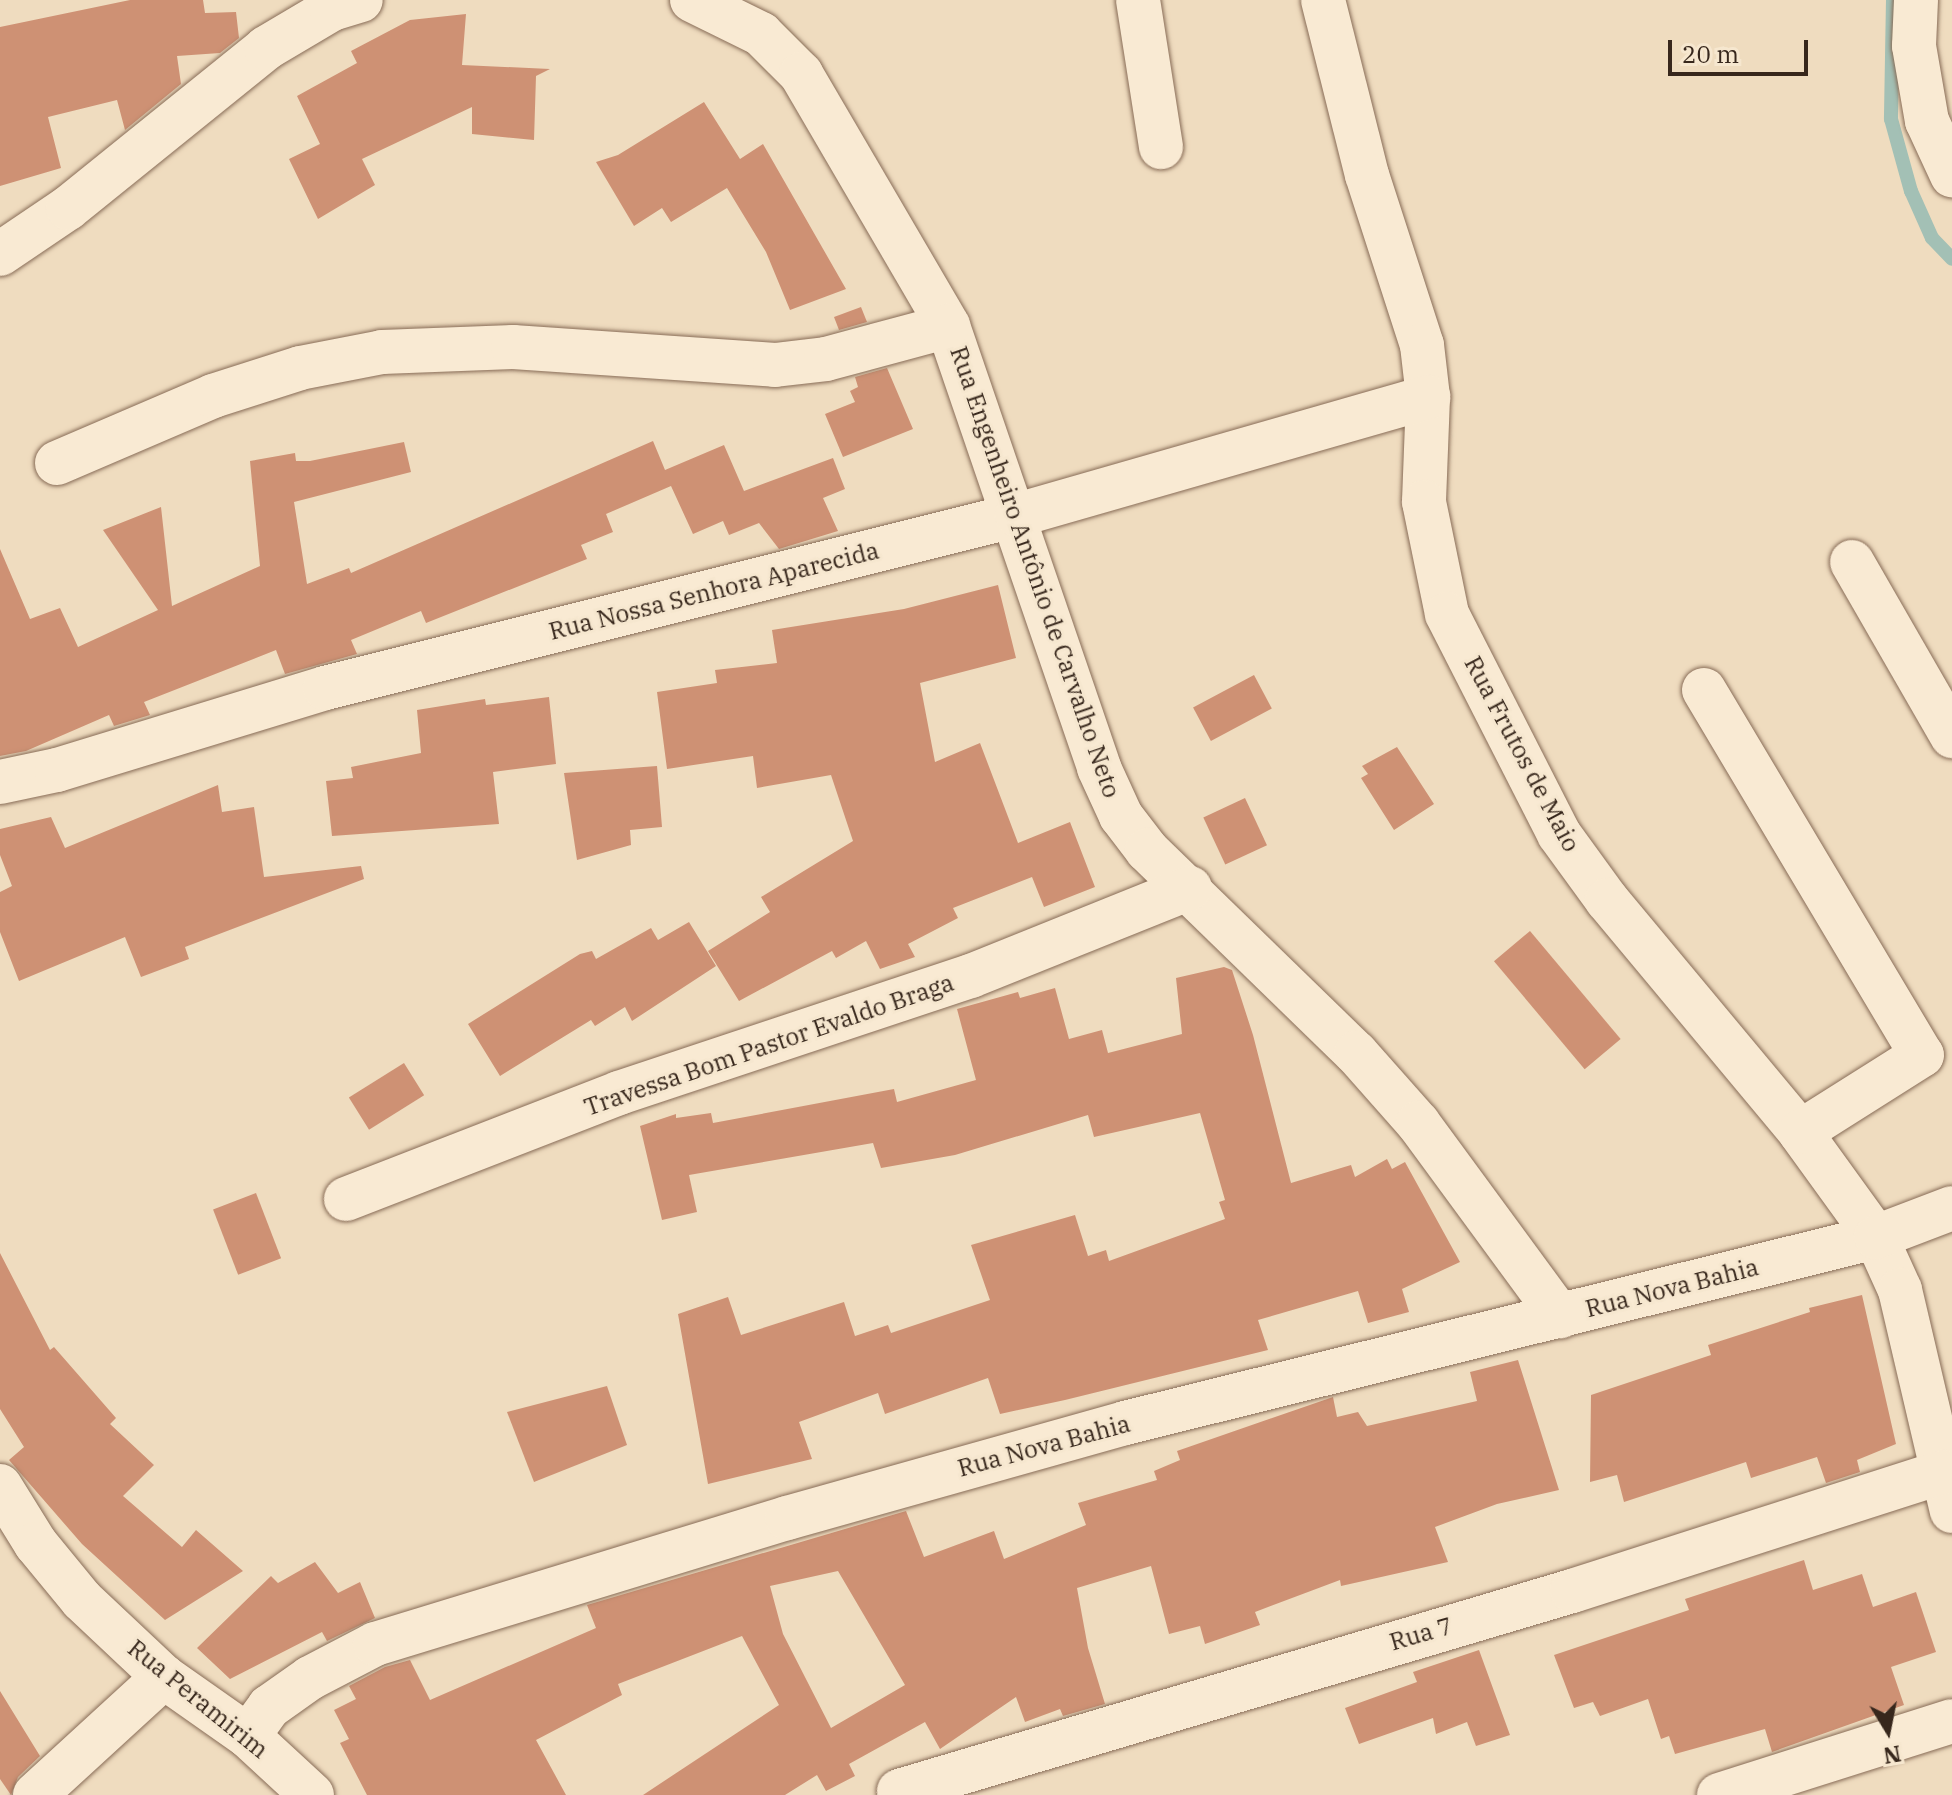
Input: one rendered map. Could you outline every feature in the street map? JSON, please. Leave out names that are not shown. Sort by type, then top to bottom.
[{"type":"street","name":"Rua Engenheiro Antônio de Carvalho Neto","points":[[692,0],[761,34],[801,74],[948,326],[1017,515],[1099,768],[1121,816],[1147,850],[1190,888],[1356,1053],[1418,1123],[1560,1316]]},
{"type":"street","points":[[1138,0],[1161,147]]},
{"type":"street","name":"Rua Frutos de Maio","points":[[1323,0],[1367,175],[1422,345],[1428,397],[1424,502],[1447,614],[1559,834],[1607,900],[1800,1132],[1876,1237],[1903,1303],[1947,1492]]},
{"type":"street","points":[[1916,0],[1914,46],[1927,121],[1952,175]]},
{"type":"street","points":[[0,254],[68,208],[266,48],[337,3]]},
{"type":"street","points":[[57,463],[213,396],[300,368],[382,352],[513,347],[775,365],[826,359],[948,326]]},
{"type":"street","name":"Rua Nossa Senhora Aparecida","points":[[0,782],[57,770],[325,688],[1017,515],[1428,397]]},
{"type":"street","points":[[1852,562],[1952,736]]},
{"type":"street","points":[[1704,690],[1922,1057],[1800,1132]]},
{"type":"street","name":"Travessa Bom Pastor Evaldo Braga","points":[[346,1199],[619,1093],[971,976],[1190,888]]},
{"type":"street","name":"Rua Nova Bahia","points":[[248,1736],[280,1700],[375,1644],[787,1518],[1110,1428],[1876,1237],[1952,1208]]},
{"type":"street","name":"Rua Peramirim","points":[[0,1486],[36,1544],[82,1600],[164,1677],[248,1736],[312,1795]]},
{"type":"street","name":"Rua 7","points":[[899,1791],[1572,1591],[1947,1492]]},
{"type":"street","points":[[35,1795],[164,1677]]},
{"type":"street","points":[[1719,1795],[1952,1721]]},
{"type":"building","points":[[130,0],[203,0],[205,13],[236,12],[239,38],[220,53],[177,56],[181,84],[125,130],[117,100],[48,117],[61,168],[0,186],[0,27]]},
{"type":"building","points":[[466,14],[462,65],[550,69],[536,76],[534,140],[472,134],[472,107],[362,159],[375,185],[318,219],[289,159],[320,144],[297,96],[357,63],[351,51],[410,20]]},
{"type":"building","points":[[704,102],[740,159],[763,144],[846,289],[790,310],[766,252],[727,188],[671,222],[662,208],[634,226],[596,162],[618,155]]},
{"type":"building","points":[[861,307],[867,322],[839,330],[834,317]]},
{"type":"building","points":[[887,368],[913,429],[843,457],[825,414],[855,402],[850,391],[858,387],[855,377]]},
{"type":"building","points":[[653,441],[665,470],[724,445],[744,491],[833,458],[845,489],[823,498],[838,531],[779,549],[759,523],[729,535],[723,521],[693,534],[671,486],[606,514],[613,532],[581,545],[587,559],[426,623],[421,611],[351,640],[357,654],[285,674],[276,650],[144,702],[150,715],[114,726],[109,715],[26,751],[0,756],[0,549],[30,619],[60,608],[78,647],[158,610],[103,530],[161,507],[172,606],[260,566],[250,461],[295,453],[296,461],[310,461],[404,442],[411,472],[294,502],[307,584],[349,568],[351,573]]},
{"type":"building","points":[[998,585],[1016,658],[920,683],[935,762],[980,743],[1018,843],[1070,822],[1095,887],[1044,907],[1032,877],[953,908],[958,918],[908,944],[915,957],[880,969],[866,941],[836,958],[832,951],[739,1001],[708,951],[770,912],[761,897],[853,841],[831,775],[757,788],[753,756],[667,769],[657,692],[717,683],[715,670],[777,663],[772,630],[904,609]]},
{"type":"building","points":[[1254,675],[1272,709],[1211,741],[1193,707]]},
{"type":"building","points":[[549,697],[556,764],[493,772],[499,824],[332,836],[326,781],[353,778],[351,767],[421,753],[417,710],[485,699],[486,705]]},
{"type":"building","points":[[1397,747],[1434,804],[1394,830],[1361,778],[1368,774],[1362,766]]},
{"type":"building","points":[[657,766],[662,827],[630,830],[631,845],[577,860],[564,773]]},
{"type":"building","points":[[218,785],[222,812],[254,807],[264,877],[361,866],[364,879],[185,947],[189,959],[141,977],[125,937],[19,981],[0,932],[0,892],[12,886],[0,855],[0,829],[51,817],[65,848]]},
{"type":"building","points":[[1245,798],[1267,845],[1225,865],[1203,817]]},
{"type":"building","points":[[689,922],[716,966],[632,1021],[625,1007],[595,1026],[591,1020],[500,1076],[468,1024],[580,954],[592,951],[596,959],[651,928],[658,940]]},
{"type":"building","points":[[1530,931],[1621,1039],[1585,1069],[1494,961]]},
{"type":"building","points":[[1224,967],[1232,970],[1253,1035],[1291,1183],[1351,1165],[1355,1177],[1387,1159],[1392,1169],[1405,1162],[1460,1262],[1402,1289],[1409,1312],[1368,1323],[1358,1291],[1258,1320],[1268,1350],[1065,1400],[1000,1414],[988,1378],[885,1414],[878,1393],[799,1422],[812,1459],[708,1484],[678,1314],[728,1297],[741,1335],[844,1302],[855,1336],[888,1325],[891,1333],[990,1300],[971,1245],[1075,1215],[1088,1256],[1106,1250],[1109,1261],[1225,1219],[1219,1202],[1225,1200],[1200,1113],[1094,1137],[1088,1115],[955,1155],[881,1168],[873,1143],[689,1175],[697,1212],[662,1220],[640,1126],[676,1114],[676,1118],[711,1113],[713,1123],[894,1089],[897,1102],[976,1080],[957,1009],[1018,992],[1020,998],[1055,988],[1069,1039],[1102,1030],[1108,1053],[1182,1034],[1176,978]]},
{"type":"building","points":[[404,1063],[424,1095],[369,1130],[349,1097]]},
{"type":"building","points":[[256,1193],[281,1258],[238,1275],[213,1209]]},
{"type":"building","points":[[0,1253],[50,1350],[54,1347],[116,1418],[110,1424],[154,1465],[123,1496],[182,1547],[196,1530],[243,1571],[165,1620],[82,1544],[9,1460],[24,1447],[0,1409]]},
{"type":"building","points":[[1862,1295],[1896,1444],[1857,1460],[1860,1472],[1826,1483],[1817,1457],[1751,1478],[1746,1462],[1624,1502],[1617,1475],[1590,1482],[1591,1395],[1711,1355],[1708,1345],[1810,1312],[1809,1308]]},
{"type":"building","points":[[1518,1360],[1559,1490],[1497,1504],[1435,1527],[1448,1562],[1341,1586],[1340,1580],[1255,1612],[1260,1625],[1205,1644],[1200,1626],[1169,1634],[1151,1566],[1077,1588],[1088,1648],[1105,1704],[1063,1716],[1060,1709],[1025,1722],[1016,1697],[940,1749],[925,1722],[849,1764],[855,1776],[826,1791],[817,1775],[785,1795],[643,1795],[779,1705],[742,1636],[618,1684],[622,1695],[536,1740],[566,1795],[367,1795],[340,1743],[349,1739],[334,1710],[356,1699],[349,1686],[385,1667],[410,1660],[430,1700],[596,1628],[587,1605],[906,1511],[924,1557],[994,1531],[1004,1559],[1086,1525],[1078,1503],[1157,1480],[1154,1471],[1180,1460],[1177,1451],[1333,1397],[1337,1417],[1358,1412],[1367,1426],[1477,1401],[1470,1372]],"holes":[[[838,1571],[905,1685],[831,1728],[783,1634],[770,1586]]]},
{"type":"building","points":[[607,1386],[627,1445],[534,1482],[507,1412]]},
{"type":"building","points":[[1804,1560],[1813,1590],[1862,1574],[1873,1607],[1916,1592],[1936,1652],[1891,1667],[1904,1705],[1772,1752],[1765,1729],[1675,1754],[1669,1736],[1661,1739],[1648,1699],[1600,1716],[1593,1702],[1574,1708],[1554,1655],[1689,1610],[1685,1599]]},
{"type":"building","points":[[315,1562],[338,1593],[360,1582],[375,1618],[327,1641],[322,1632],[230,1679],[197,1648],[271,1576],[278,1583]]},
{"type":"building","points":[[1479,1650],[1510,1735],[1476,1746],[1467,1722],[1436,1734],[1433,1718],[1359,1744],[1345,1708],[1417,1682],[1413,1672]]},
{"type":"building","points":[[0,1691],[40,1756],[18,1777],[11,1795],[0,1779]]},
{"type":"waterway","points":[[1893,0],[1891,119],[1911,191],[1932,238],[1952,259]]}]
